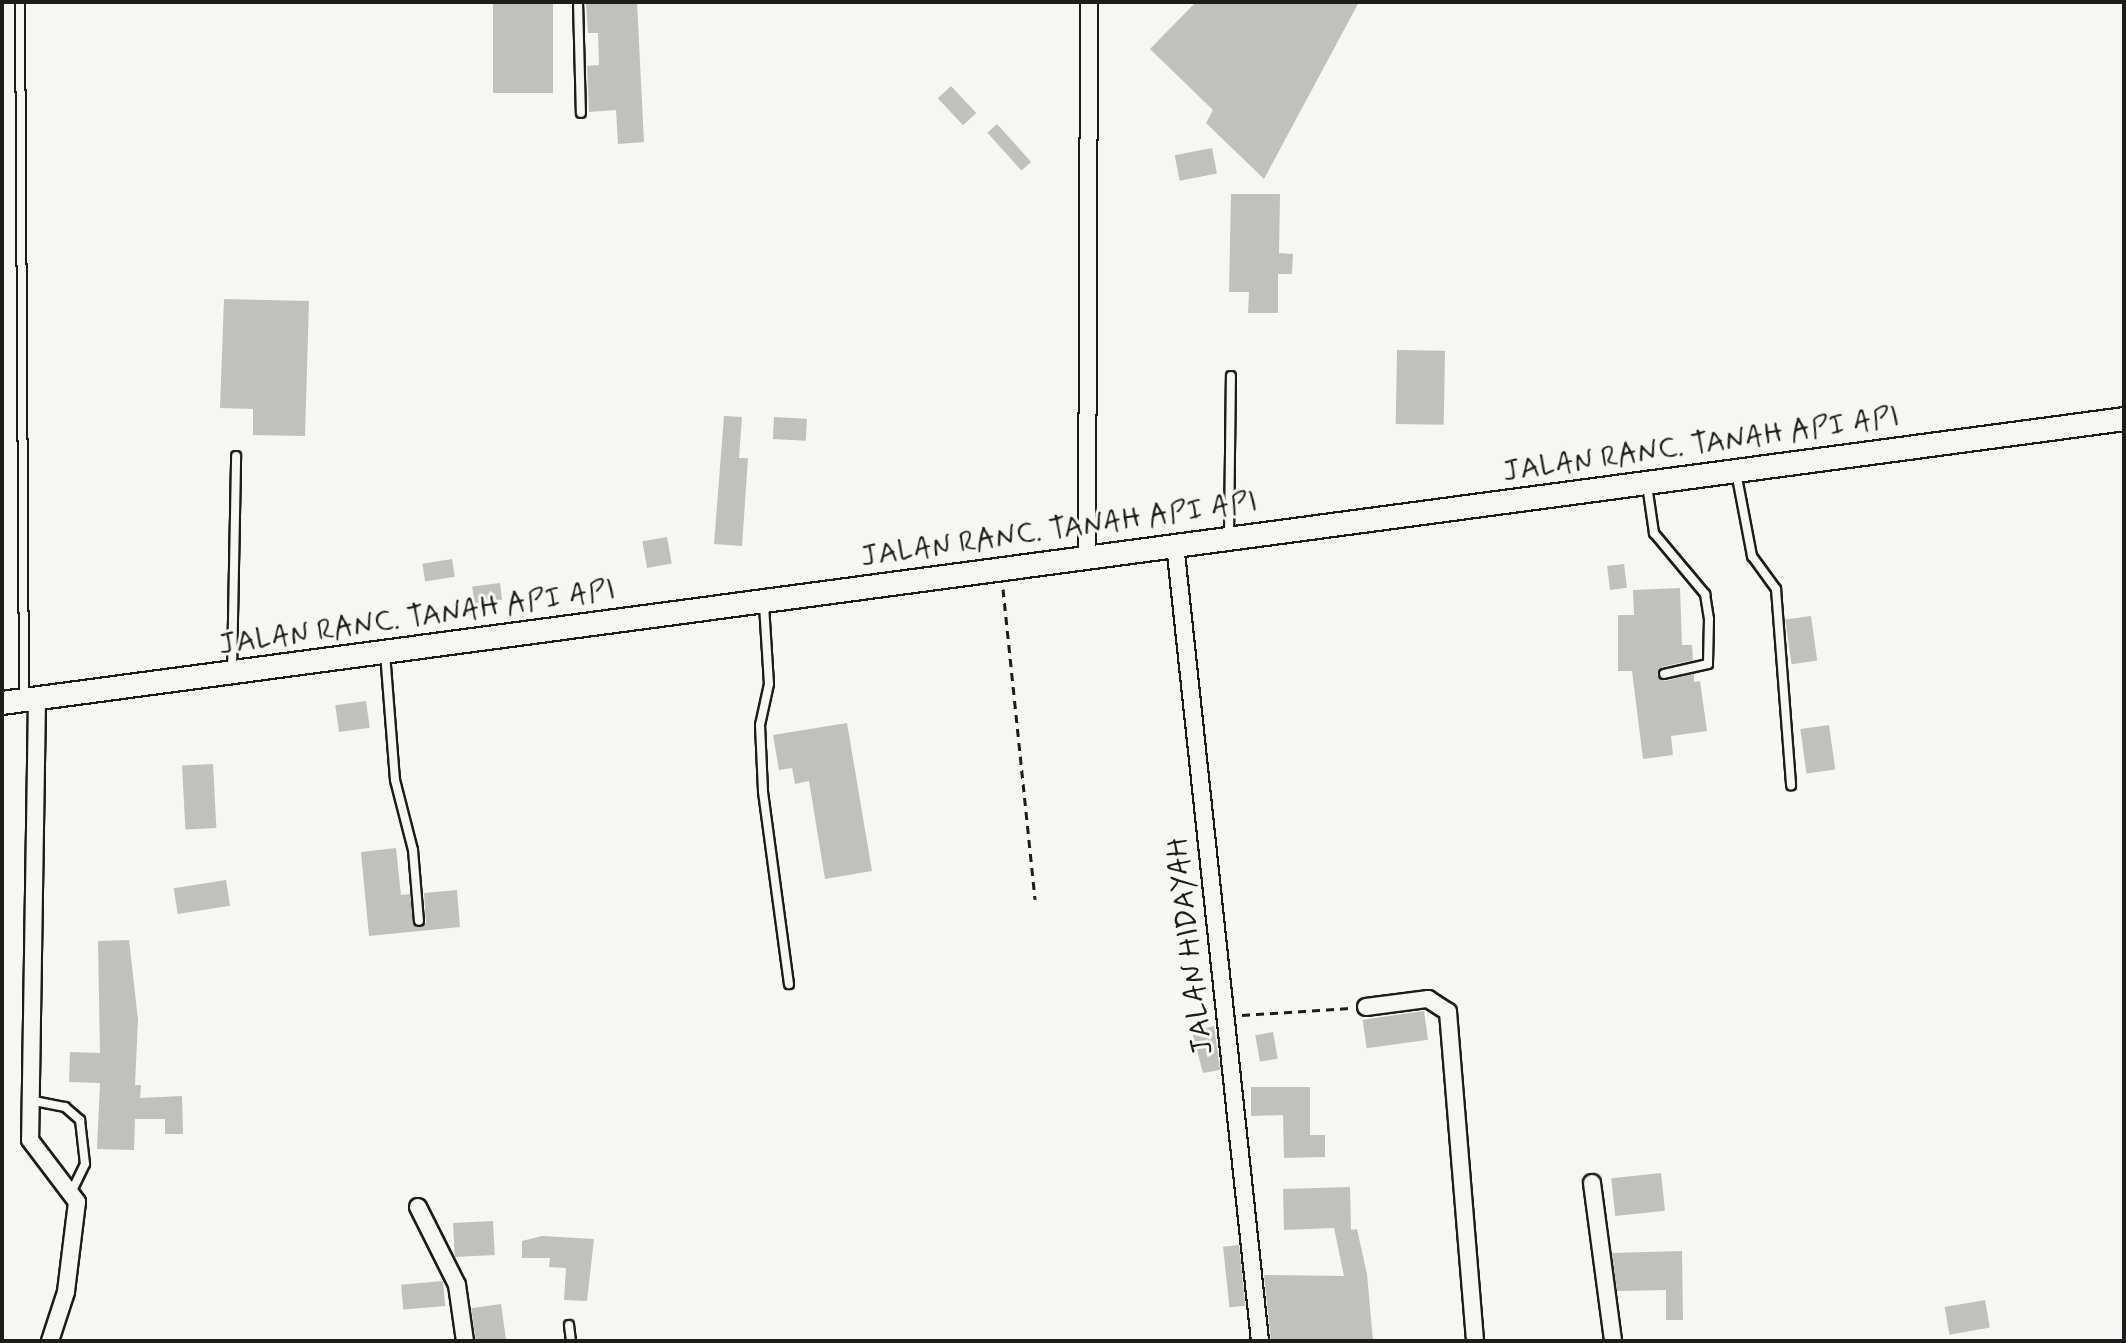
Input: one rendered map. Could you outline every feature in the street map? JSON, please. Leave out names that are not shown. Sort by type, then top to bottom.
[{"type":"street","points":[[1087,555],[1089,2]]},
{"type":"street","name":"JALAN RANC. TANAH API API","points":[[21,701],[1087,555],[1647,484],[2124,419]]},
{"type":"street","name":"JALAN HIDAYAH","points":[[1175,544],[1260,1341]]},
{"type":"street","points":[[21,701],[30,1140],[39,1159],[73,1189],[77,1234],[50,1341]]},
{"type":"street","points":[[1366,1007],[1428,999],[1448,1012],[1475,1341]]},
{"type":"street","points":[[1592,1183],[1613,1341]]},
{"type":"street","points":[[418,1207],[457,1285],[465,1341]]},
{"type":"lane","points":[[20,2],[21,701]]},
{"type":"lane","points":[[578,2],[581,113]]},
{"type":"lane","points":[[1229,537],[1231,376]]},
{"type":"lane","points":[[232,673],[236,456]]},
{"type":"lane","points":[[1735,471],[1752,556],[1776,589],[1791,785]]},
{"type":"lane","points":[[1647,484],[1654,533],[1705,594],[1709,619],[1708,664],[1664,674]]},
{"type":"lane","points":[[764,600],[769,684],[760,725],[763,792],[789,984]]},
{"type":"lane","points":[[384,652],[395,780],[413,850],[419,921]]},
{"type":"lane","points":[[29,1100],[65,1107],[80,1120],[85,1164],[73,1189]]},
{"type":"lane","points":[[569,1325],[571,1341]]},
{"type":"path","points":[[1001,567],[1035,899]]},
{"type":"path","points":[[1226,1016],[1366,1007]]},
{"type":"building","points":[[493,2],[553,2],[553,93],[493,93]]},
{"type":"building","points":[[586,2],[637,2],[644,142],[618,144],[616,110],[589,112],[587,66],[599,65],[598,33],[588,33]]},
{"type":"building","points":[[1196,2],[1359,2],[1264,179],[1206,123],[1213,110],[1150,49]]},
{"type":"building","points":[[951,86],[976,113],[963,125],[938,98]]},
{"type":"building","points":[[997,124],[1031,162],[1021,171],[987,133]]},
{"type":"building","points":[[1212,148],[1217,174],[1180,181],[1175,155]]},
{"type":"building","points":[[1231,194],[1280,194],[1279,253],[1293,254],[1292,274],[1278,274],[1278,313],[1248,313],[1249,292],[1229,292]]},
{"type":"building","points":[[224,299],[309,301],[305,436],[253,435],[253,409],[220,408]]},
{"type":"building","points":[[1397,350],[1445,351],[1444,425],[1396,424]]},
{"type":"building","points":[[724,416],[742,417],[739,458],[748,458],[742,546],[714,544]]},
{"type":"building","points":[[774,417],[807,419],[806,441],[773,439]]},
{"type":"building","points":[[667,537],[672,564],[647,568],[642,541]]},
{"type":"building","points":[[452,559],[455,577],[425,581],[422,564]]},
{"type":"building","points":[[1624,564],[1627,588],[1610,590],[1607,566]]},
{"type":"building","points":[[500,583],[502,600],[474,603],[472,586]]},
{"type":"building","points":[[1680,588],[1682,645],[1692,645],[1693,660],[1662,667],[1657,675],[1665,681],[1694,674],[1694,682],[1700,681],[1707,731],[1671,736],[1673,755],[1643,759],[1632,671],[1618,671],[1618,615],[1634,615],[1633,590]]},
{"type":"building","points":[[1811,616],[1817,661],[1792,664],[1785,620]]},
{"type":"building","points":[[366,701],[370,728],[339,732],[335,705]]},
{"type":"building","points":[[847,723],[872,871],[825,879],[809,781],[795,784],[792,768],[779,770],[773,735]]},
{"type":"building","points":[[1829,725],[1835,770],[1807,774],[1800,729]]},
{"type":"building","points":[[213,764],[216,828],[185,830],[182,766]]},
{"type":"building","points":[[396,848],[401,895],[410,894],[414,926],[426,923],[424,893],[457,890],[460,927],[369,936],[361,852]]},
{"type":"building","points":[[226,880],[230,906],[178,914],[174,888]]},
{"type":"building","points":[[129,940],[138,1020],[135,1085],[141,1085],[140,1098],[182,1096],[183,1134],[165,1134],[165,1119],[135,1119],[134,1150],[97,1149],[100,1083],[69,1082],[70,1052],[100,1053],[98,941]]},
{"type":"building","points":[[1424,1011],[1428,1040],[1367,1048],[1363,1020]]},
{"type":"building","points":[[1214,1026],[1220,1070],[1203,1073],[1192,1032]]},
{"type":"building","points":[[1273,1032],[1278,1059],[1260,1062],[1255,1035]]},
{"type":"building","points":[[1251,1087],[1310,1087],[1310,1135],[1325,1135],[1325,1157],[1284,1158],[1283,1115],[1251,1116]]},
{"type":"building","points":[[1661,1173],[1665,1211],[1615,1216],[1611,1178]]},
{"type":"building","points":[[1350,1187],[1351,1230],[1357,1229],[1367,1274],[1373,1341],[1271,1341],[1264,1275],[1344,1276],[1334,1228],[1284,1230],[1283,1189]]},
{"type":"building","points":[[493,1221],[495,1255],[455,1257],[453,1223]]},
{"type":"building","points":[[542,1236],[594,1239],[587,1301],[564,1300],[566,1268],[549,1267],[550,1258],[522,1258],[522,1241]]},
{"type":"building","points":[[1239,1245],[1245,1306],[1229,1307],[1223,1247]]},
{"type":"building","points":[[1682,1251],[1683,1320],[1666,1320],[1666,1290],[1617,1291],[1612,1253]]},
{"type":"building","points":[[443,1281],[445,1306],[403,1310],[401,1285]]},
{"type":"building","points":[[1985,1300],[1990,1328],[1949,1335],[1945,1307]]},
{"type":"building","points":[[501,1304],[506,1341],[476,1341],[471,1308]]}]
